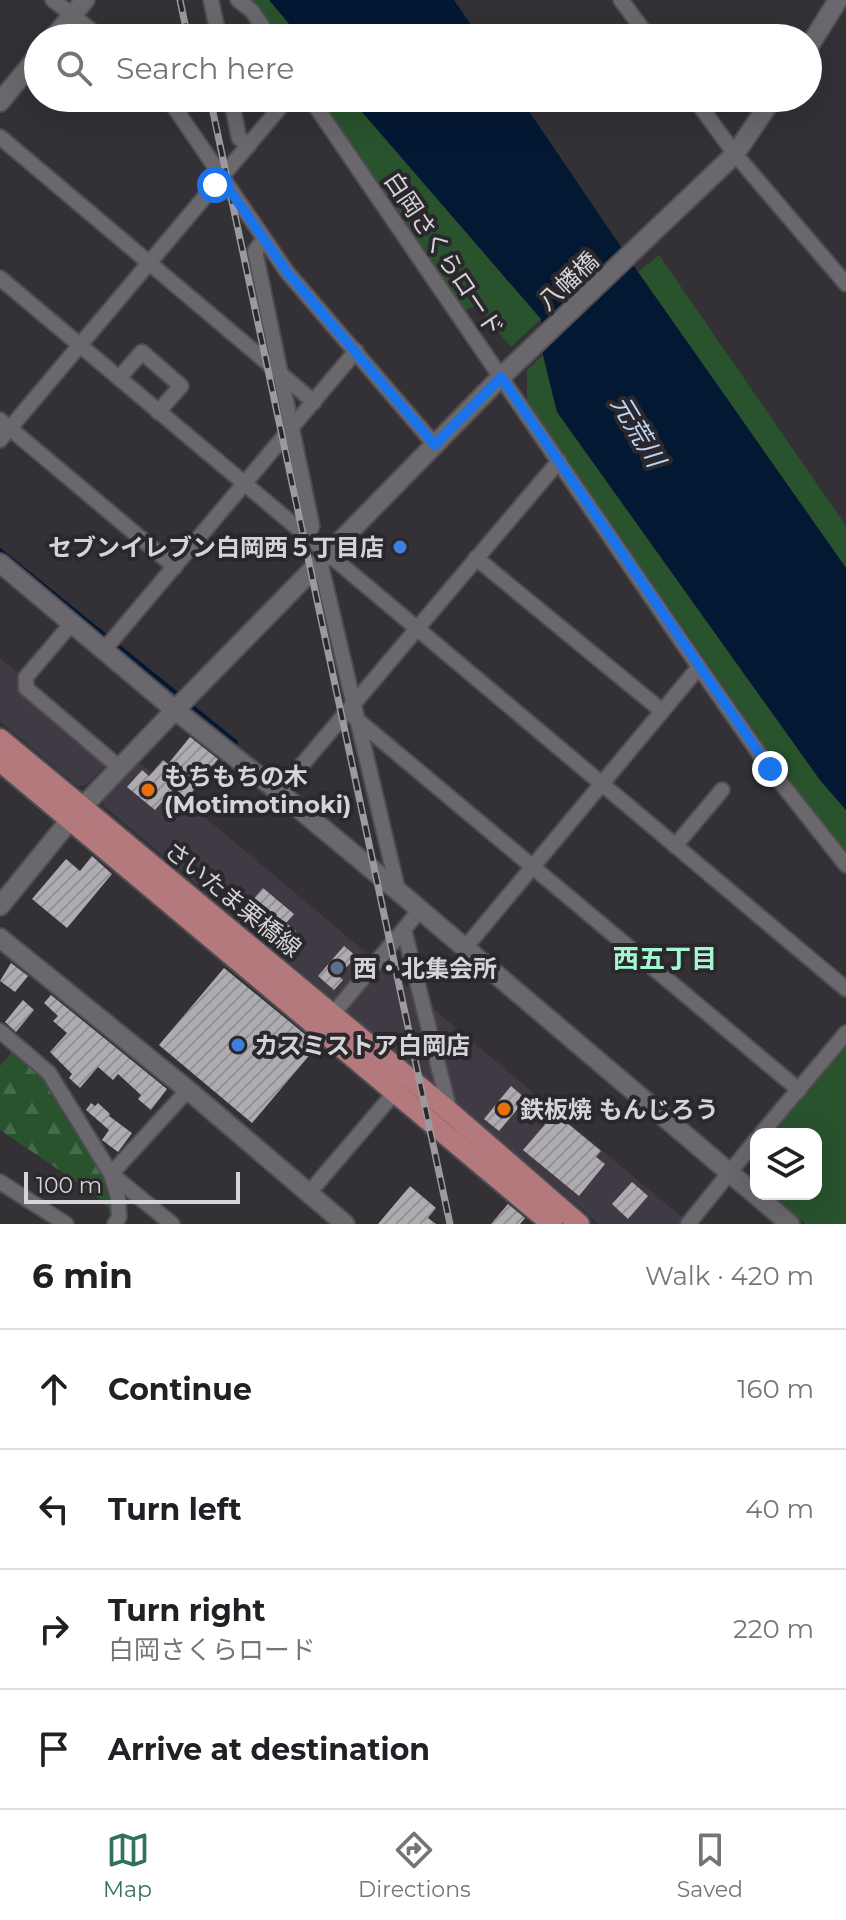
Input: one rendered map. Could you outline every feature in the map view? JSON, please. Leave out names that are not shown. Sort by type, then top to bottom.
[{"type":"main road","name":"さいたま栗橋線","points":[[0,739],[76,814],[552,1224]]},
{"type":"main road","name":"さいたま栗橋線","points":[[0,761],[76,814],[333,1014],[579,1224]]},
{"type":"street","points":[[53,0],[84,24]]},
{"type":"street","points":[[65,24],[85,0]]},
{"type":"street","points":[[211,0],[216,24]]},
{"type":"street","points":[[238,0],[252,11],[261,24]]},
{"type":"street","points":[[621,0],[639,24]]},
{"type":"street","points":[[822,26],[838,0]]},
{"type":"street","points":[[0,102],[24,73]]},
{"type":"street","points":[[177,112],[287,272],[435,445]]},
{"type":"street","points":[[234,112],[239,138],[249,145]]},
{"type":"street","points":[[175,567],[3,429],[79,345],[276,112]]},
{"type":"street","name":"白岡さくらロード","points":[[320,112],[770,769],[846,865]]},
{"type":"street","points":[[704,112],[735,154],[846,284]]},
{"type":"street","name":"八幡橋","points":[[0,906],[76,814],[175,710],[501,377],[735,154],[764,112]]},
{"type":"street","points":[[0,137],[314,402]]},
{"type":"street","points":[[264,239],[255,251],[312,526],[307,536]]},
{"type":"street","points":[[0,278],[307,536],[323,560],[415,629],[846,989]]},
{"type":"street","points":[[104,650],[356,351]]},
{"type":"street","points":[[119,378],[142,352],[181,386],[158,412]]},
{"type":"street","points":[[279,792],[559,461]]},
{"type":"street","points":[[476,558],[662,711]]},
{"type":"street","points":[[323,560],[322,570],[355,718],[398,891]]},
{"type":"street","points":[[0,563],[398,891],[790,1224]]},
{"type":"street","points":[[72,623],[26,677],[26,688],[120,768]]},
{"type":"street","points":[[465,948],[699,667]]},
{"type":"street","points":[[355,718],[799,1090]]},
{"type":"street","points":[[675,846],[722,790]]},
{"type":"street","points":[[333,1014],[420,910]]},
{"type":"street","points":[[404,930],[450,1112]]},
{"type":"street","points":[[0,938],[188,1090],[345,1224]]},
{"type":"street","points":[[0,1031],[49,1073],[111,1174],[118,1197],[119,1217],[115,1224]]},
{"type":"street","points":[[766,1128],[846,1033]]},
{"type":"street","points":[[111,1174],[188,1090]]},
{"type":"street","points":[[308,1194],[396,1091]]},
{"type":"street","points":[[688,1224],[750,1147]]},
{"type":"street","points":[[111,1174],[172,1224]]},
{"type":"street","points":[[0,1182],[66,1224]]},
{"type":"shaded area","points":[[0,658],[115,756],[86,785],[77,786],[0,721]]},
{"type":"shaded area","points":[[139,762],[690,1224],[599,1224],[104,806],[104,799]]},
{"type":"green space","points":[[247,0],[269,0],[289,24],[265,24]]},
{"type":"green space","points":[[326,112],[362,112],[541,319],[511,347],[476,306],[463,311]]},
{"type":"green space","points":[[659,255],[846,526],[846,568],[638,272]]},
{"type":"green space","points":[[543,355],[557,412],[820,780],[846,810],[846,854],[795,790],[527,401],[527,370]]},
{"type":"green space","points":[[846,1043],[846,1224],[806,1224],[778,1200],[822,1200],[822,1128],[774,1128]]},
{"type":"green space","points":[[12,1052],[44,1078],[115,1195],[110,1210],[93,1193],[0,1130],[0,1066]]},
{"type":"water","points":[[269,0],[454,0],[470,24],[289,24]]},
{"type":"water","name":"元荒川","points":[[362,112],[529,112],[846,568],[846,810],[820,780],[557,412],[543,355],[541,319]]},
{"type":"building","points":[[190,737],[218,759],[187,799],[174,788],[155,810],[127,787],[142,770],[149,776],[163,760],[168,764]]},
{"type":"building","points":[[92,856],[112,874],[67,928],[32,899],[66,859],[80,871]]},
{"type":"building","points":[[263,888],[294,914],[286,923],[296,931],[278,951],[238,917]]},
{"type":"building","points":[[344,946],[356,956],[339,976],[343,980],[334,990],[318,976]]},
{"type":"building","points":[[11,963],[28,976],[15,992],[0,981]]},
{"type":"building","name":"カスミストア白岡店","points":[[224,968],[318,1045],[252,1123],[159,1045]]},
{"type":"building","points":[[51,995],[167,1089],[151,1110],[138,1099],[141,1095],[118,1074],[113,1080],[98,1067],[80,1088],[69,1078],[72,1074],[50,1052],[67,1033],[53,1021],[58,1016],[44,1003]]},
{"type":"building","points":[[23,1000],[34,1010],[16,1032],[5,1022]]},
{"type":"building","points":[[511,1086],[526,1099],[499,1131],[484,1119]]},
{"type":"building","points":[[91,1103],[95,1106],[98,1103],[109,1116],[132,1133],[118,1152],[102,1140],[109,1130],[86,1110]]},
{"type":"building","points":[[555,1113],[601,1151],[596,1157],[605,1164],[579,1196],[523,1150]]},
{"type":"building","points":[[632,1182],[648,1196],[628,1219],[612,1204]]},
{"type":"building","points":[[410,1186],[436,1208],[428,1218],[436,1224],[378,1224]]},
{"type":"building","points":[[508,1204],[525,1218],[520,1224],[491,1224]]},
{"type":"waterway","points":[[0,550],[181,697]]},
{"type":"waterway","points":[[188,703],[236,742]]},
{"type":"railway","points":[[180,0],[185,24]]},
{"type":"railway","points":[[213,112],[450,1224]]},
{"type":"place","name":"セブンイレブン白岡西５丁目店","points":[[400,547]]},
{"type":"place","name":"もちもちの木 (Motimotinoki)","points":[[148,790]]},
{"type":"place","name":"西・北集会所","points":[[337,968]]},
{"type":"place","name":"カスミストア白岡店","points":[[238,1045]]},
{"type":"place","name":"鉄板焼 もんじろう","points":[[504,1109]]},
{"type":"district","name":"西五丁目","points":[[665,959]]},
{"type":"route","points":[[215,185],[221,178],[287,272],[435,445],[501,377],[770,769]]}]
